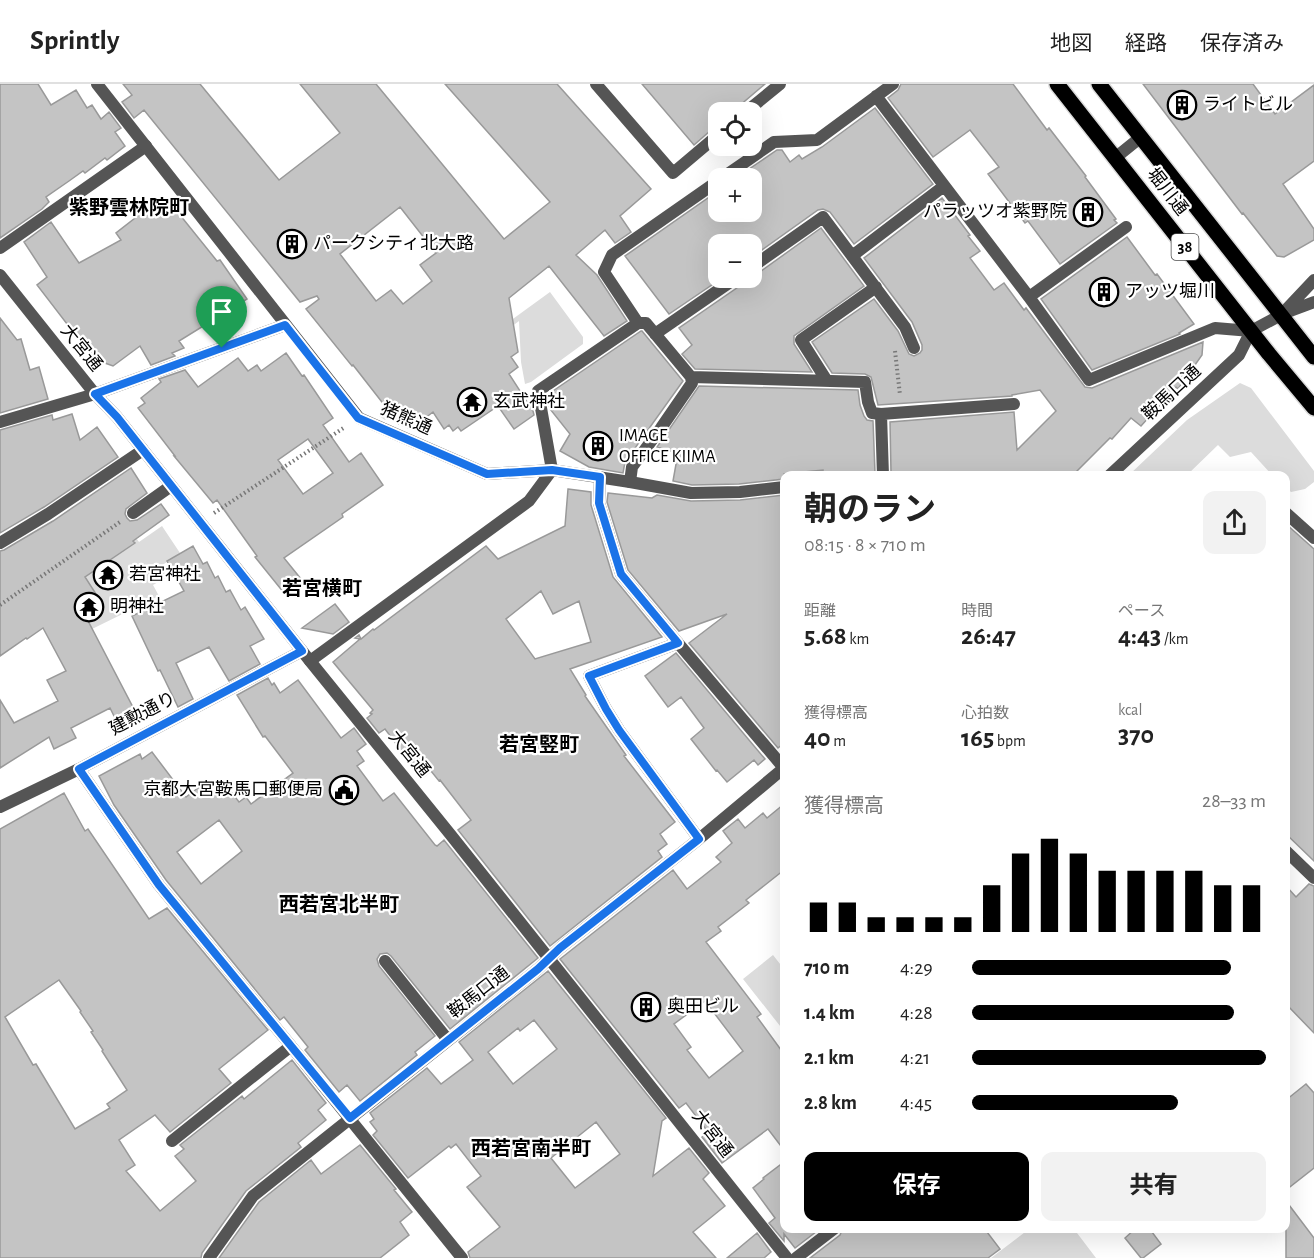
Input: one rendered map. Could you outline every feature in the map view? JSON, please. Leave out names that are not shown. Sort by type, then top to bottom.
[{"type":"main road","name":"堀川通","points":[[1057,84],[1314,408]]},
{"type":"main road","name":"堀川通","points":[[1099,84],[1314,357]]},
{"type":"street","name":"猪熊通","points":[[97,84],[358,418],[487,474],[552,470],[701,494],[780,487]]},
{"type":"street","points":[[596,84],[674,173],[708,144]]},
{"type":"street","points":[[758,102],[780,84]]},
{"type":"street","points":[[737,168],[774,142],[817,140],[893,84]]},
{"type":"street","points":[[876,96],[1029,297],[1089,380],[1215,328],[1251,331],[1281,315],[1314,302]]},
{"type":"street","points":[[1115,158],[1141,136]]},
{"type":"street","points":[[0,248],[146,146]]},
{"type":"street","points":[[852,256],[944,186]]},
{"type":"street","points":[[638,323],[604,272],[612,255],[708,188]]},
{"type":"street","points":[[762,260],[823,217],[905,327],[914,348]]},
{"type":"street","points":[[1029,297],[1126,227]]},
{"type":"street","name":"大宮通","points":[[0,275],[95,394],[117,417],[787,1258]]},
{"type":"street","points":[[1281,315],[1314,280]]},
{"type":"street","points":[[827,381],[801,340],[876,287]]},
{"type":"street","points":[[655,334],[722,288]]},
{"type":"street","points":[[552,470],[538,391],[638,323],[646,323],[691,377],[692,383],[632,467],[630,482]]},
{"type":"street","points":[[0,422],[95,394],[285,325]]},
{"type":"street","name":"鞍馬口通","points":[[1114,471],[1239,355],[1251,331]]},
{"type":"street","points":[[691,377],[865,382],[872,413],[881,414],[1014,404]]},
{"type":"street","points":[[881,414],[883,471]]},
{"type":"street","points":[[0,543],[48,514],[143,450]]},
{"type":"street","name":"建勲通り","points":[[0,807],[306,656],[529,501],[552,470]]},
{"type":"street","points":[[600,477],[599,503],[621,574],[780,763]]},
{"type":"street","points":[[133,513],[171,486]]},
{"type":"street","points":[[1290,517],[1314,538]]},
{"type":"street","points":[[678,643],[589,676],[619,730],[699,839]]},
{"type":"street","points":[[79,769],[159,885],[462,1258]]},
{"type":"street","name":"鞍馬口通","points":[[210,1258],[253,1196],[538,969],[569,941],[699,839],[780,771]]},
{"type":"street","points":[[1290,856],[1314,878]]},
{"type":"street","points":[[385,961],[448,1040]]},
{"type":"street","points":[[172,1141],[291,1046]]},
{"type":"street","points":[[796,1258],[828,1233]]},
{"type":"path","points":[[902,412],[895,351],[914,348]]},
{"type":"path","points":[[200,523],[358,418]]},
{"type":"path","points":[[0,605],[133,513]]},
{"type":"shaded area","points":[[550,292],[583,337],[583,344],[531,382],[525,384],[521,362],[519,321],[385,420],[379,416]]},
{"type":"shaded area","points":[[1240,383],[1251,388],[1314,471],[1314,482],[1305,489],[1291,492],[1290,471],[1268,471],[1251,452],[1230,457],[1218,445],[1191,471],[1133,471],[1187,420]]},
{"type":"shaded area","name":"若宮神社","points":[[124,521],[139,542],[162,526],[180,553],[161,566],[167,577],[153,585],[159,596],[88,631],[48,572]]},
{"type":"shaded area","points":[[773,955],[780,964],[780,1026],[743,979]]},
{"type":"shaded area","points":[[1024,1233],[1077,1233],[1096,1258],[991,1258]]},
{"type":"building","points":[[0,84],[38,84],[51,105],[76,90],[87,108],[92,105],[101,119],[109,112],[121,128],[115,132],[125,146],[107,160],[105,158],[85,173],[83,171],[46,197],[49,202],[42,209],[0,238]]},
{"type":"building","points":[[123,84],[200,84],[279,180],[340,133],[300,84],[376,84],[504,239],[550,202],[445,84],[557,84],[651,189],[620,216],[631,232],[615,243],[605,230],[576,255],[597,275],[627,321],[604,336],[549,266],[509,298],[518,352],[511,357],[518,367],[509,374],[534,415],[514,429],[498,406],[461,431],[458,427],[453,431],[449,425],[444,429],[433,412],[411,429],[399,424],[306,309],[319,299],[317,296],[300,302],[144,110],[134,118],[122,102],[132,95]],"holes":[[[400,207],[436,253],[420,265],[432,281],[403,304],[391,290],[376,301],[340,254]]]},
{"type":"building","points":[[642,84],[765,84],[744,102],[708,102],[708,133],[694,145]]},
{"type":"building","points":[[901,84],[1013,84],[1047,130],[1049,128],[1086,176],[1117,223],[1060,264],[1028,221],[1025,223],[988,174],[999,167],[970,130],[933,157],[888,98],[898,90]]},
{"type":"building","points":[[1143,84],[1253,84],[1275,114],[1314,85],[1314,161],[1283,184],[1314,229],[1314,240],[1284,257],[1277,256]]},
{"type":"building","points":[[875,108],[933,184],[854,244],[830,212],[823,209],[818,210],[762,250],[762,234],[708,234],[708,288],[669,314],[625,256],[708,198],[708,222],[762,222],[762,168],[751,168],[777,150],[782,150],[790,162],[799,155],[802,159]]},
{"type":"building","points":[[162,197],[173,212],[176,210],[217,261],[220,260],[247,299],[179,341],[184,348],[172,353],[175,356],[151,365],[140,346],[113,366],[102,359],[97,363],[37,285],[47,277],[24,242],[51,222],[79,263],[121,240],[116,233]]},
{"type":"building","points":[[942,198],[980,251],[970,258],[994,290],[1004,283],[1024,310],[1026,308],[1085,387],[1092,388],[1203,342],[1202,355],[1178,389],[1176,387],[1141,426],[1131,418],[1077,471],[891,471],[890,422],[1014,412],[1017,450],[1056,411],[1040,390],[1012,396],[878,405],[871,377],[865,374],[832,373],[812,342],[874,299],[898,331],[909,354],[914,356],[922,350],[912,322],[864,258]]},
{"type":"building","points":[[821,228],[864,286],[794,336],[794,344],[812,372],[695,369],[682,354],[692,345],[679,328],[737,288],[762,288],[762,270]]},
{"type":"building","points":[[1127,237],[1194,324],[1180,334],[1092,370],[1041,299]]},
{"type":"building","points":[[0,318],[17,340],[21,339],[30,370],[39,367],[48,399],[0,413]]},
{"type":"building","points":[[641,331],[683,381],[625,462],[623,473],[589,467],[560,451],[570,434],[550,409],[547,395]]},
{"type":"building","points":[[286,353],[333,418],[323,425],[349,462],[361,453],[383,485],[342,514],[343,517],[284,558],[301,579],[284,593],[255,557],[257,556],[217,500],[213,503],[138,408],[145,403],[141,398],[161,382],[159,379],[185,370],[198,387],[238,358],[248,371],[257,365],[261,371]],"holes":[[[308,439],[333,473],[303,494],[278,460]]]},
{"type":"building","points":[[699,386],[858,390],[864,416],[867,420],[873,421],[875,471],[780,471],[780,479],[739,484],[692,485],[673,481],[678,453],[657,447]]},
{"type":"building","points":[[72,414],[80,440],[97,427],[118,457],[44,507],[0,533],[0,430],[52,415],[53,420]]},
{"type":"building","points":[[131,468],[147,493],[126,509],[127,518],[130,521],[137,520],[161,504],[169,515],[133,541],[135,543],[85,577],[96,594],[90,598],[97,608],[85,615],[137,715],[118,724],[110,708],[71,728],[76,738],[54,749],[49,737],[0,768],[0,700],[14,723],[58,701],[47,680],[66,671],[43,628],[0,656],[0,551],[53,521]]},
{"type":"building","points":[[568,489],[591,492],[591,505],[613,577],[662,637],[570,669],[585,696],[626,755],[624,756],[675,822],[660,834],[667,844],[658,851],[662,857],[550,946],[458,830],[471,820],[431,771],[422,778],[385,729],[379,733],[367,718],[373,710],[333,662],[360,639],[355,638],[359,635],[361,639],[374,630],[486,546],[498,559],[565,526]],"holes":[[[541,591],[553,614],[579,601],[591,642],[535,659],[506,619]]]},
{"type":"building","points":[[608,493],[652,498],[657,495],[691,501],[740,500],[780,495],[780,746],[778,748],[689,643],[727,614],[679,631],[628,570],[607,502]]},
{"type":"building","points":[[1290,528],[1314,549],[1314,861],[1290,838]]},
{"type":"building","points":[[193,546],[203,564],[207,562],[215,578],[218,576],[226,592],[230,590],[241,610],[245,607],[264,639],[250,646],[260,664],[229,681],[209,647],[176,663],[193,699],[178,707],[132,616],[184,591],[167,561]]},
{"type":"building","points":[[335,604],[349,622],[333,634],[302,628]]},
{"type":"building","points":[[676,653],[765,759],[758,765],[754,760],[727,782],[691,739],[704,728],[681,697],[668,707],[645,676]]},
{"type":"building","points":[[268,678],[280,693],[298,680],[341,738],[354,728],[366,744],[357,751],[364,761],[357,766],[383,801],[394,793],[435,845],[437,846],[444,840],[538,958],[450,1029],[391,956],[387,953],[380,954],[377,959],[379,966],[435,1036],[415,1052],[417,1055],[360,1101],[347,1085],[339,1092],[305,1050],[308,1047],[284,1017],[280,1020],[166,880],[114,805],[99,776],[140,754],[142,759],[152,752],[186,797],[206,782],[213,793],[225,784],[239,802],[246,797],[251,804],[293,773],[265,736],[263,737],[237,695]],"holes":[[[219,820],[242,851],[201,884],[177,852]]]},
{"type":"building","points":[[64,793],[85,831],[88,829],[149,919],[167,908],[268,1030],[219,1069],[231,1083],[170,1132],[155,1115],[119,1140],[135,1165],[126,1171],[160,1211],[196,1181],[175,1156],[184,1149],[180,1145],[242,1096],[244,1099],[292,1060],[326,1103],[318,1110],[326,1120],[298,1143],[301,1147],[246,1191],[202,1253],[201,1258],[0,1258],[0,829]],"holes":[[[59,980],[81,1011],[102,1051],[127,1090],[107,1104],[110,1108],[75,1129],[5,1017]]]},
{"type":"building","points":[[780,807],[780,873],[746,900],[749,903],[718,927],[721,931],[706,942],[761,1014],[757,1017],[780,1049],[780,1145],[768,1129],[722,1163],[702,1137],[708,1132],[686,1103],[679,1108],[560,959],[673,870],[687,889],[721,862],[716,857],[732,843],[723,831],[738,819],[745,828],[763,813],[767,818]],"holes":[[[705,1001],[743,1051],[709,1078],[687,1050],[691,1047],[674,1024]]]},
{"type":"building","points":[[1309,884],[1314,886],[1314,1033],[1290,1008],[1290,890],[1296,897]]},
{"type":"building","points":[[548,971],[666,1118],[662,1121],[653,1176],[689,1148],[709,1173],[703,1179],[725,1206],[693,1232],[716,1258],[470,1258],[468,1252],[500,1227],[467,1187],[481,1176],[456,1144],[451,1148],[449,1146],[408,1178],[373,1135],[377,1131],[370,1122],[374,1119],[370,1113],[427,1068],[441,1084],[473,1060],[459,1042]],"holes":[[[534,1020],[557,1049],[513,1084],[488,1052],[518,1028],[520,1031]],[[596,1122],[620,1154],[575,1188],[551,1158]]]},
{"type":"building","points":[[1306,1084],[1314,1093],[1314,1168],[1290,1187],[1290,1097]]},
{"type":"building","points":[[360,1145],[412,1212],[400,1222],[409,1235],[380,1258],[219,1258],[259,1202],[311,1160],[321,1174]]},
{"type":"building","points":[[780,1165],[780,1233],[814,1233],[795,1248],[784,1234],[784,1241],[769,1223],[775,1218],[753,1188]]},
{"type":"building","points":[[1290,1206],[1314,1238],[1314,1258],[1286,1258],[1286,1233],[1290,1233]]},
{"type":"building","points":[[757,1233],[771,1252],[764,1258],[727,1258]]},
{"type":"building","points":[[841,1233],[988,1233],[1000,1249],[988,1258],[810,1258]]},
{"type":"building","points":[[1130,1233],[1153,1233],[1161,1244],[1141,1258],[1125,1238]]},
{"type":"place","name":"ライトビル","points":[[1182,105]]},
{"type":"place","name":"パラッツオ紫野院","points":[[1088,212]]},
{"type":"place","name":"パークシティ北大路","points":[[292,244]]},
{"type":"place","name":"アッツ堀川","points":[[1104,292]]},
{"type":"place","name":"玄武神社","points":[[472,402]]},
{"type":"place","name":"IMAGE OFFICE KIIMA","points":[[598,446]]},
{"type":"place","name":"若宮神社","points":[[108,575]]},
{"type":"place","name":"明神社","points":[[89,607]]},
{"type":"place","name":"京都大宮鞍馬口郵便局","points":[[344,790]]},
{"type":"place","name":"奥田ビル","points":[[646,1007]]},
{"type":"district","name":"紫野雲林院町","points":[[129,208]]},
{"type":"district","name":"若宮横町","points":[[322,589]]},
{"type":"district","name":"若宮竪町","points":[[539,745]]},
{"type":"district","name":"西若宮北半町","points":[[339,905]]},
{"type":"district","name":"西若宮南半町","points":[[531,1149]]},
{"type":"route","points":[[285,325],[358,418],[487,474],[552,470],[600,477],[599,503],[621,574],[678,643],[589,676],[619,730],[699,839],[350,1118],[159,885],[79,769],[302,651],[117,417],[95,394],[222,348],[285,325]]}]
